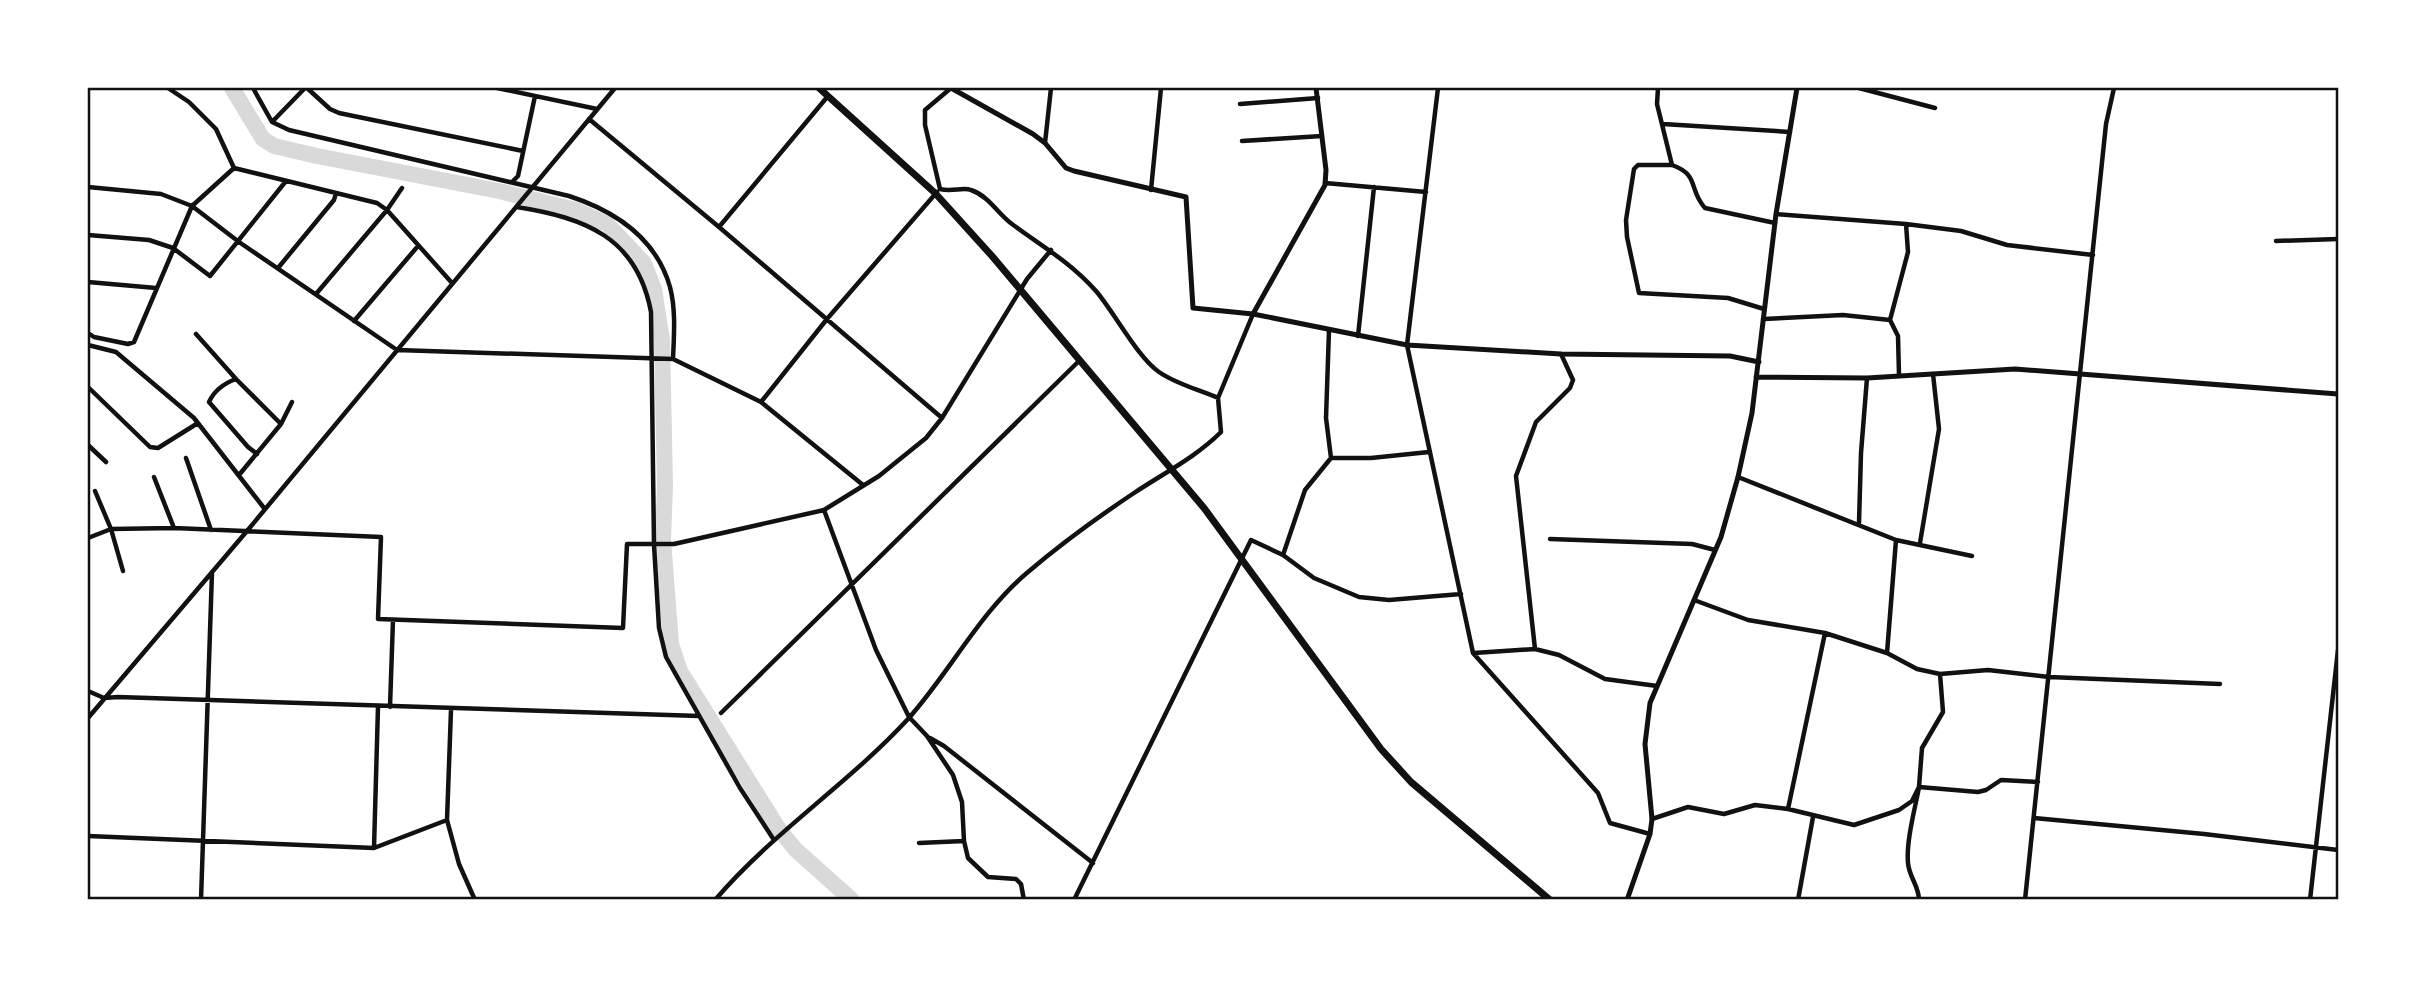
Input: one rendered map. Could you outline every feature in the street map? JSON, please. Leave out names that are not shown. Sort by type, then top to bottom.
[{"type":"main road","points":[[819,88],[938,191],[1019,291],[1204,508],[1373,738],[1411,782],[1550,900]]},
{"type":"street","points":[[168,88],[188,102],[216,129],[234,168]]},
{"type":"street","points":[[253,88],[272,122],[289,130],[512,181],[590,202],[614,214],[638,231],[657,258],[670,287],[674,319],[672,358]]},
{"type":"street","points":[[272,122],[306,88],[330,109],[339,113],[523,151]]},
{"type":"street","points":[[497,88],[597,109]]},
{"type":"street","points":[[88,718],[615,88]]},
{"type":"street","points":[[761,402],[827,320],[938,191],[925,125],[925,110],[951,88],[1033,134],[1045,143],[1066,168],[1186,197],[1193,308],[1253,314],[1408,345],[1561,354],[1730,356],[1759,362]]},
{"type":"street","points":[[1045,143],[1051,88]]},
{"type":"street","points":[[1151,190],[1161,88]]},
{"type":"street","points":[[715,900],[732,880],[829,795],[909,718],[1003,597],[1027,573],[1104,513],[1205,448],[1220,432],[1218,398],[1253,314],[1325,183],[1326,170],[1316,88]]},
{"type":"street","points":[[1438,88],[1408,345],[1473,653],[1598,793],[1610,823],[1650,835]]},
{"type":"street","points":[[1658,88],[1657,104],[1672,165]]},
{"type":"street","points":[[1627,900],[1650,835],[1652,819],[1645,744],[1650,704],[1715,550],[1738,477],[1759,362],[1776,214],[1797,88]]},
{"type":"street","points":[[1859,88],[1935,108]]},
{"type":"street","points":[[1888,94],[1889,88]]},
{"type":"street","points":[[2025,900],[2106,124],[2113,88]]},
{"type":"street","points":[[512,181],[518,176],[535,96]]},
{"type":"street","points":[[719,227],[828,96]]},
{"type":"street","points":[[1240,104],[1318,98]]},
{"type":"street","points":[[589,119],[942,418]]},
{"type":"street","points":[[1663,124],[1790,132]]},
{"type":"street","points":[[1242,141],[1322,136]]},
{"type":"street","points":[[1764,309],[1728,298],[1639,293],[1626,220],[1634,169],[1638,165],[1672,165],[1685,169],[1690,174],[1697,200],[1705,208],[1775,223]]},
{"type":"street","points":[[234,168],[377,203],[387,210],[452,283]]},
{"type":"street","points":[[88,333],[94,337],[128,344],[134,342],[192,206],[234,168]]},
{"type":"street","points":[[88,235],[149,240],[173,248],[209,276],[286,181]]},
{"type":"street","points":[[1325,183],[1426,192]]},
{"type":"street","points":[[88,187],[161,194],[192,206],[239,242],[397,350],[672,358],[761,402],[863,485]]},
{"type":"street","points":[[1358,336],[1374,187]]},
{"type":"street","points":[[316,294],[387,210],[402,188]]},
{"type":"street","points":[[938,191],[952,192],[968,188],[981,194],[1009,223],[1067,262],[1090,285],[1158,372],[1218,398]]},
{"type":"street","points":[[278,268],[334,200],[336,193]]},
{"type":"street","points":[[518,206],[589,225],[608,237],[628,256],[643,282],[651,312],[659,628],[666,657],[740,788],[774,841]]},
{"type":"street","points":[[1776,214],[1961,231],[2007,245],[2093,255]]},
{"type":"street","points":[[1899,375],[1898,336],[1889,320],[1908,253],[1906,224]]},
{"type":"street","points":[[2276,241],[2339,239]]},
{"type":"street","points":[[354,321],[418,246]]},
{"type":"street","points":[[88,538],[111,529],[174,528],[381,537],[378,619],[623,628],[627,544],[674,544],[824,510],[879,476],[926,438],[942,418],[1019,291],[1051,250]]},
{"type":"street","points":[[88,282],[156,288]]},
{"type":"street","points":[[1763,319],[1843,315],[1889,320]]},
{"type":"street","points":[[1283,555],[1305,490],[1331,458],[1326,418],[1329,330]]},
{"type":"street","points":[[196,334],[281,424]]},
{"type":"street","points":[[89,348],[116,352],[198,423],[264,508]]},
{"type":"street","points":[[1535,649],[1516,475],[1536,422],[1570,388],[1573,380],[1561,354]]},
{"type":"street","points":[[721,713],[1079,361]]},
{"type":"street","points":[[1756,377],[1867,379],[2015,369],[2339,394]]},
{"type":"street","points":[[1920,544],[1939,429],[1933,373]]},
{"type":"street","points":[[236,379],[212,394],[209,402],[257,454]]},
{"type":"street","points":[[1859,523],[1867,379]]},
{"type":"street","points":[[88,387],[150,447],[158,448],[198,423]]},
{"type":"street","points":[[239,475],[281,424],[292,402]]},
{"type":"street","points":[[88,445],[106,462]]},
{"type":"street","points":[[1331,458],[1371,458],[1429,452]]},
{"type":"street","points":[[186,458],[211,530]]},
{"type":"street","points":[[154,477],[174,528]]},
{"type":"street","points":[[1738,477],[1896,540],[1972,556]]},
{"type":"street","points":[[95,491],[111,529],[123,571]]},
{"type":"street","points":[[824,510],[876,650],[909,718],[927,736],[953,775],[962,802],[964,841],[968,858],[988,877],[1016,879],[1021,884],[1024,900]]},
{"type":"street","points":[[1550,539],[1692,544],[1715,550]]},
{"type":"street","points":[[1074,900],[1251,540],[1283,555],[1314,578],[1359,597],[1389,600],[1461,594]]},
{"type":"street","points":[[1886,653],[1896,540]]},
{"type":"street","points":[[201,900],[212,571]]},
{"type":"street","points":[[1694,600],[1748,620],[1825,633],[1886,653],[1917,669],[1940,674],[1988,670],[2049,677],[2220,684]]},
{"type":"street","points":[[390,708],[393,620]]},
{"type":"street","points":[[1788,809],[1825,633]]},
{"type":"street","points":[[1473,653],[1535,649],[1559,655],[1605,680],[1657,686]]},
{"type":"street","points":[[2310,900],[2339,650]]},
{"type":"street","points":[[1919,900],[1919,891],[1909,872],[1907,859],[1919,787],[1922,748],[1943,712],[1940,674]]},
{"type":"street","points":[[88,691],[104,698],[699,716]]},
{"type":"street","points":[[374,848],[378,707]]},
{"type":"street","points":[[451,710],[447,820],[459,864],[475,900]]},
{"type":"street","points":[[927,736],[944,746],[1093,863]]},
{"type":"street","points":[[1919,787],[1978,792],[2001,780],[2038,782]]},
{"type":"street","points":[[1652,819],[1688,807],[1724,814],[1755,805],[1788,809],[1854,825],[1899,810],[1912,801],[1919,787]]},
{"type":"street","points":[[1798,900],[1813,817]]},
{"type":"street","points":[[2034,818],[2339,850]]},
{"type":"street","points":[[88,836],[374,848],[447,820]]},
{"type":"street","points":[[919,843],[964,841]]},
{"type":"waterway","points":[[232,88],[263,139],[274,146],[499,191],[576,210],[607,224],[644,263],[654,289],[662,340],[665,486],[663,540],[671,644],[680,671],[778,828],[796,850],[852,900]]}]
